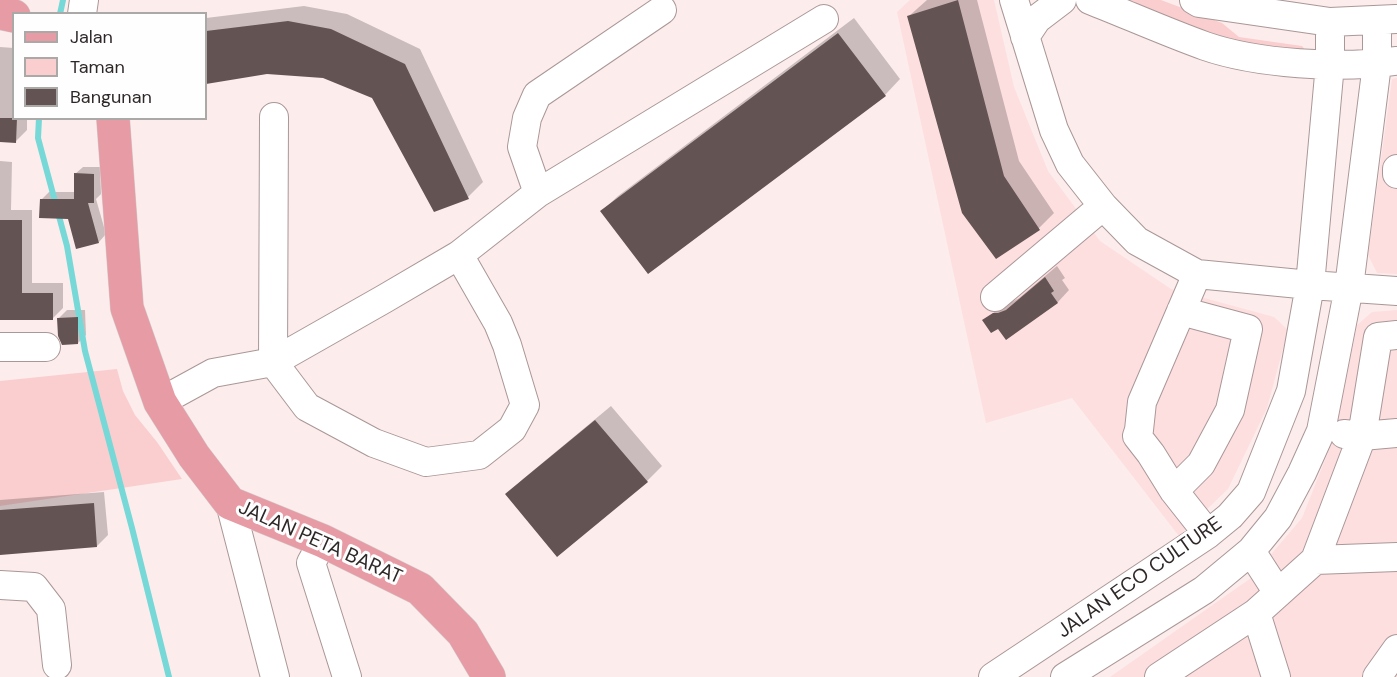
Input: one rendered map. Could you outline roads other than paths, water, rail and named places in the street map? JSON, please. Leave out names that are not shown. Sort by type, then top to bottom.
[{"type":"main road","name":"JALAN PETA BARAT","points":[[113,120],[127,308],[160,402],[194,456],[230,502],[323,541],[420,589],[463,633],[489,677]]},
{"type":"street","points":[[1014,0],[1054,130],[1070,164],[1103,206],[1137,241],[1197,274],[1397,291]]},
{"type":"street","points":[[1025,37],[1037,19],[1062,0]]},
{"type":"street","points":[[1090,0],[1207,46],[1275,61],[1330,64],[1387,62]]},
{"type":"street","name":"JALAN ECO CULTURE","points":[[1065,677],[1204,590],[1251,551],[1278,518],[1302,474],[1321,430],[1349,287],[1387,62],[1387,20],[1330,22],[1199,3],[1194,0]]},
{"type":"street","points":[[538,193],[522,147],[527,118],[537,95],[662,10]]},
{"type":"street","points":[[160,402],[213,373],[273,362],[459,255],[538,193],[824,19]]},
{"type":"street","name":"JALAN ECO CULTURE","points":[[993,677],[1176,557],[1230,516],[1251,492],[1291,391],[1310,285],[1330,64],[1330,22]]},
{"type":"street","points":[[274,117],[273,362],[307,407],[374,443],[426,462],[479,455],[512,429],[525,405],[507,345],[498,323],[459,255]]},
{"type":"street","points":[[994,297],[1103,206]]},
{"type":"street","points":[[1197,274],[1142,402],[1137,436],[1174,491],[1208,534]]},
{"type":"street","points":[[1174,491],[1200,464],[1230,410],[1248,329],[1181,311]]},
{"type":"street","points":[[1159,677],[1256,613],[1315,560],[1362,436],[1378,337],[1397,335]]},
{"type":"street","points":[[0,347],[46,347]]},
{"type":"street","points":[[1321,430],[1362,436],[1397,432]]},
{"type":"street","points":[[230,502],[275,677]]},
{"type":"street","points":[[323,541],[311,563],[347,677]]},
{"type":"street","points":[[1251,551],[1278,593]]},
{"type":"street","points":[[1176,557],[1204,590]]},
{"type":"street","points":[[1315,560],[1397,557]]},
{"type":"street","points":[[0,585],[34,587],[51,609],[57,665]]},
{"type":"street","points":[[1256,613],[1276,677]]},
{"type":"street","points":[[1377,677],[1397,649]]},
{"type":"waterway","points":[[60,12],[63,0]]},
{"type":"waterway","points":[[39,120],[38,138],[67,246],[85,351],[169,677]]}]
